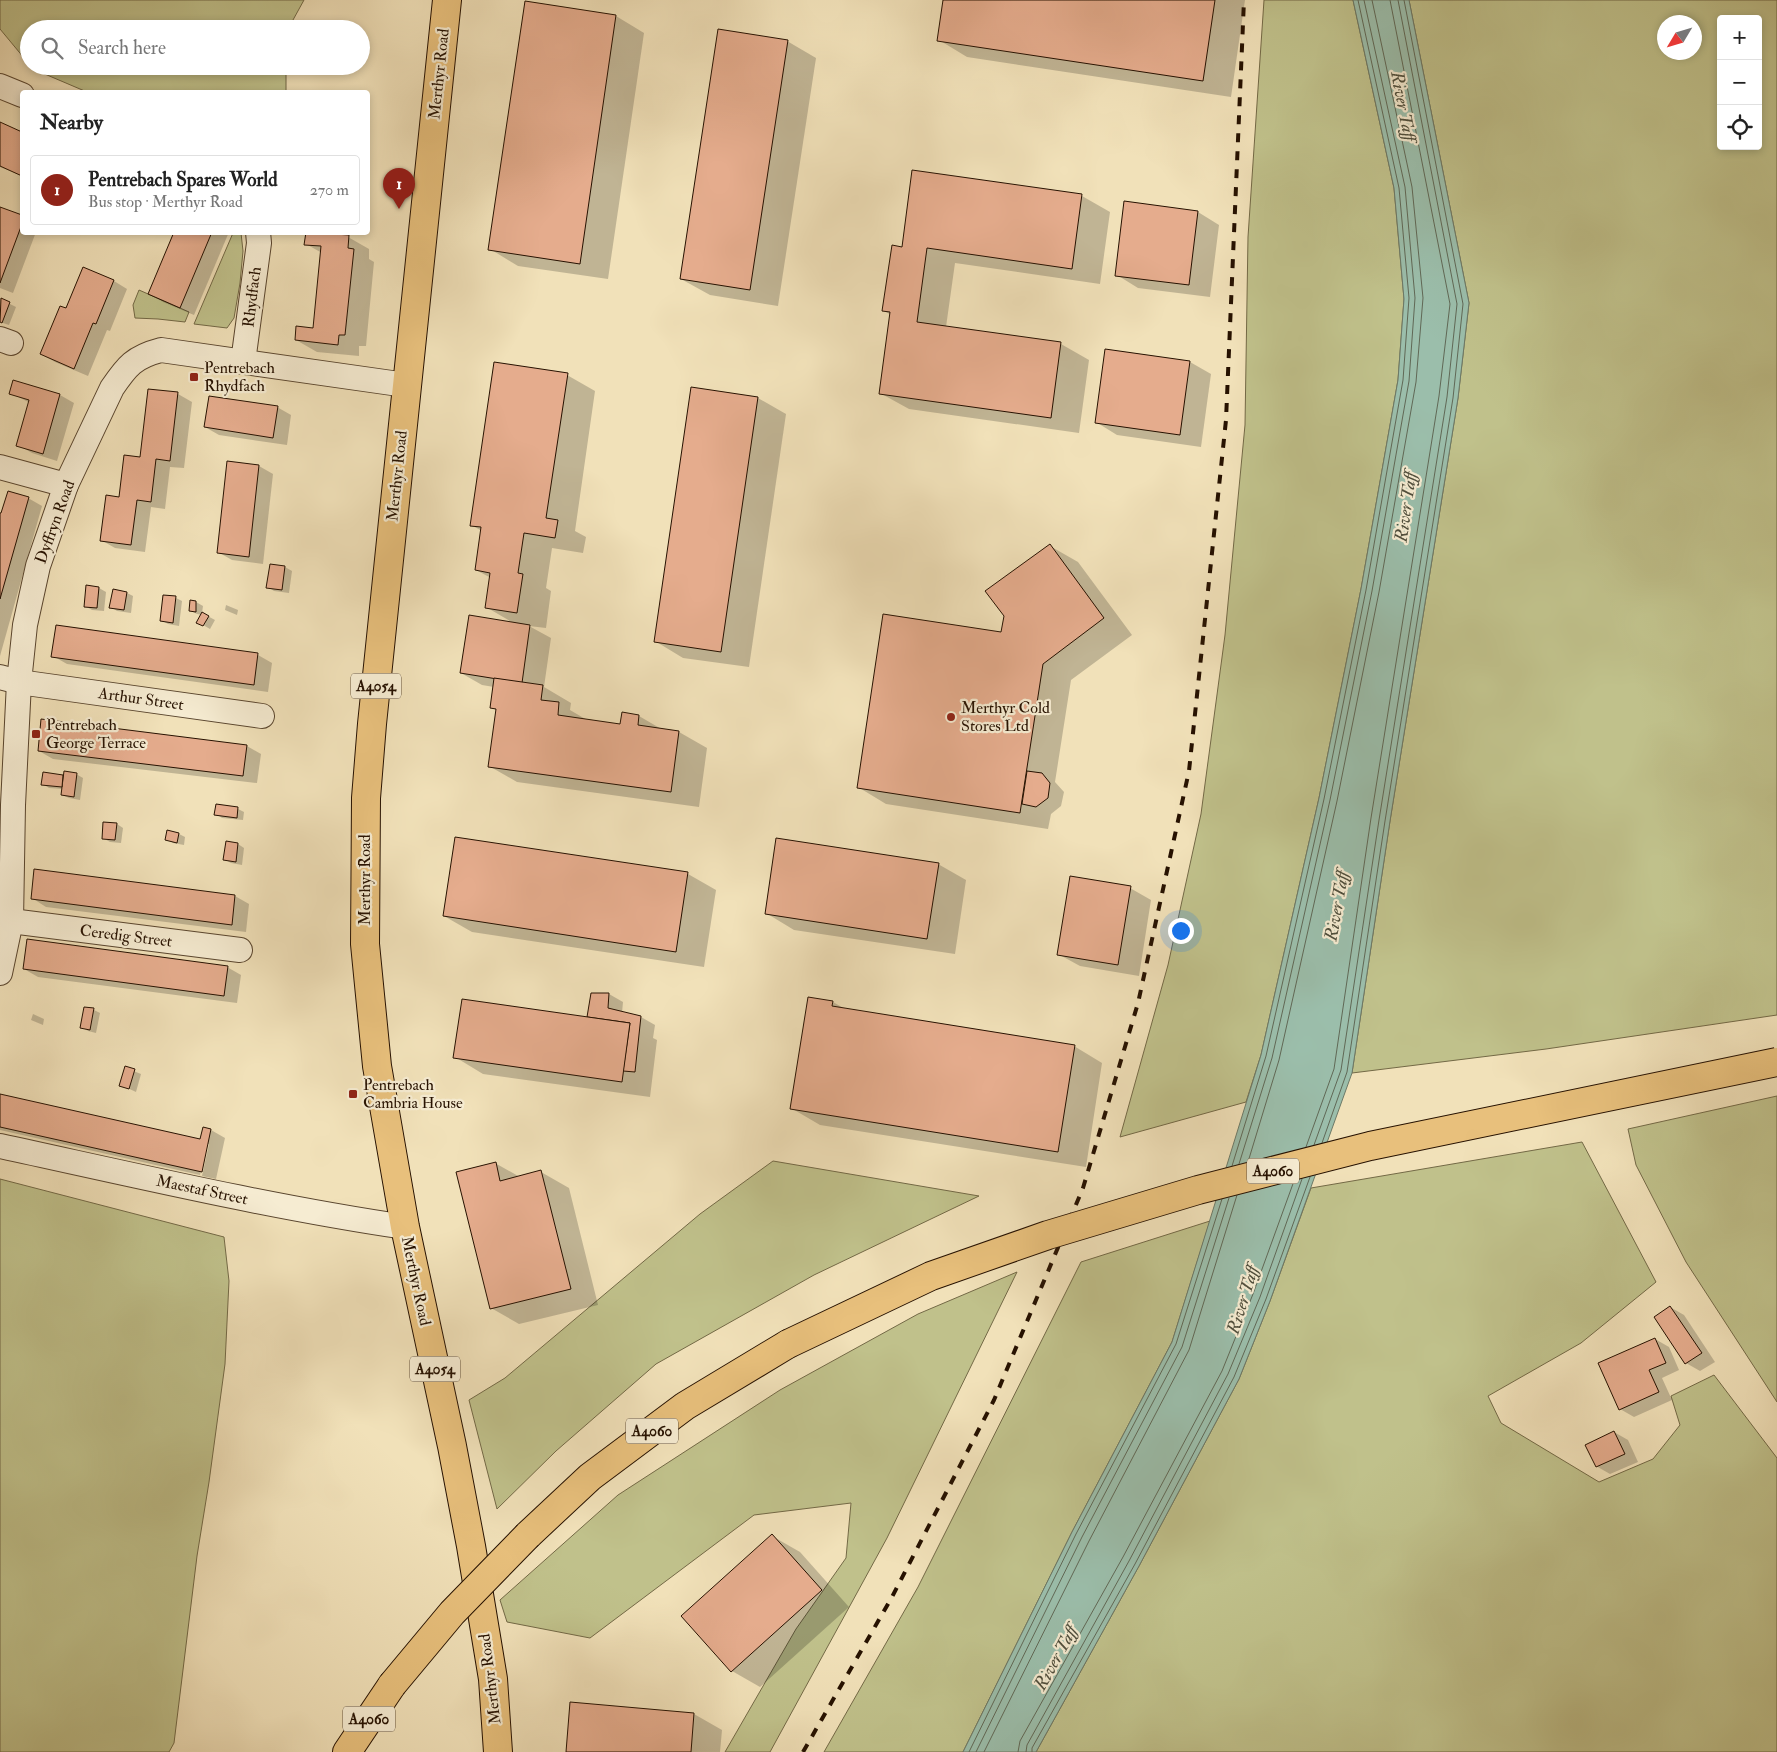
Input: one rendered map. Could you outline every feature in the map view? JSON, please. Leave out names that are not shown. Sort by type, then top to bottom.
[{"type":"main road","name":"Merthyr Road","points":[[447,0],[372,724],[366,798],[364,868],[365,944],[377,1066],[405,1227],[452,1446],[471,1546],[493,1679],[498,1752]]},
{"type":"main road","name":"A4060","points":[[347,1752],[392,1685],[452,1613],[528,1534],[590,1477],[685,1406],[788,1344],[931,1276],[1048,1235],[1198,1190],[1370,1146],[1777,1062]]},
{"type":"street","points":[[0,86],[20,94]]},
{"type":"street","name":"Rhydfach","points":[[244,362],[259,243],[258,235]]},
{"type":"street","name":"Dyffryn Road","points":[[0,973],[11,921],[13,806],[10,680],[25,626],[38,566],[66,485],[112,388],[132,363],[145,354],[161,350],[406,386]]},
{"type":"street","points":[[0,467],[66,485]]},
{"type":"street","name":"Arthur Street","points":[[10,680],[262,716]]},
{"type":"street","name":"Ceredig Street","points":[[11,921],[240,950]]},
{"type":"street","name":"Maestaf Street","points":[[0,1146],[208,1192],[344,1218],[405,1227]]},
{"type":"green space","points":[[0,0],[304,0],[293,20],[20,20],[20,53],[0,29]]},
{"type":"green space","points":[[1264,0],[1353,0],[1394,188],[1404,299],[1398,380],[1361,589],[1319,798],[1261,1055],[1246,1102],[1120,1137],[1168,965],[1201,814],[1225,635],[1245,425],[1248,237]]},
{"type":"green space","points":[[1409,0],[1777,0],[1777,1015],[1546,1049],[1352,1073],[1390,821],[1458,398],[1469,303]]},
{"type":"green space","points":[[47,75],[286,75],[286,90],[82,90]]},
{"type":"green space","points":[[232,235],[241,235],[243,251],[234,318],[227,328],[194,324]]},
{"type":"green space","points":[[139,290],[189,312],[185,322],[135,318],[133,305]]},
{"type":"green space","points":[[1777,1096],[1777,1402],[1686,1262],[1636,1165],[1628,1129]]},
{"type":"green space","points":[[1582,1142],[1656,1282],[1581,1343],[1488,1396],[1501,1423],[1599,1482],[1653,1459],[1680,1425],[1671,1396],[1714,1375],[1777,1458],[1777,1752],[1036,1752],[1139,1566],[1239,1379],[1311,1188]]},
{"type":"green space","points":[[773,1161],[979,1196],[814,1275],[656,1364],[556,1451],[497,1509],[469,1400],[505,1378],[700,1214]]},
{"type":"green space","points":[[0,1179],[224,1237],[229,1281],[225,1364],[197,1556],[174,1743],[169,1752],[0,1752]]},
{"type":"green space","points":[[1210,1221],[1172,1342],[1072,1532],[963,1752],[824,1752],[918,1587],[1081,1262]]},
{"type":"green space","points":[[1017,1272],[887,1538],[770,1752],[725,1752],[796,1629],[846,1558],[851,1503],[754,1515],[590,1638],[507,1622],[500,1600],[618,1495],[780,1390],[918,1314]]},
{"type":"water","name":"River Taff","points":[[1353,0],[1409,0],[1469,303],[1458,398],[1390,821],[1352,1073],[1270,1301],[1239,1379],[1139,1566],[1036,1752],[963,1752],[1072,1532],[1172,1342],[1261,1055],[1319,798],[1361,589],[1398,380],[1404,299],[1394,188]]},
{"type":"building","points":[[943,0],[1215,0],[1203,81],[937,41]]},
{"type":"building","points":[[525,1],[616,15],[580,264],[488,250]]},
{"type":"building","points":[[718,29],[788,40],[750,290],[680,279]]},
{"type":"building","points":[[0,122],[20,131],[20,175],[0,166]]},
{"type":"building","points":[[912,170],[1082,194],[1072,269],[927,248],[917,322],[1061,342],[1051,418],[879,394],[890,312],[882,311],[892,245],[902,247]]},
{"type":"building","points":[[1124,201],[1198,211],[1189,285],[1115,276]]},
{"type":"building","points":[[0,207],[20,214],[20,229],[0,283]]},
{"type":"building","points":[[173,235],[211,235],[180,308],[148,294]]},
{"type":"building","points":[[306,235],[349,235],[348,248],[354,249],[345,335],[339,335],[338,345],[295,340],[296,326],[313,328],[321,246],[304,245]]},
{"type":"building","points":[[83,267],[114,280],[96,324],[93,323],[74,369],[40,354],[60,306],[66,308]]},
{"type":"building","points":[[1,298],[10,302],[2,323],[0,322]]},
{"type":"building","points":[[1105,349],[1190,361],[1180,435],[1095,423]]},
{"type":"building","points":[[494,362],[568,373],[546,518],[558,520],[555,538],[524,533],[518,573],[523,574],[517,613],[485,608],[490,573],[475,570],[481,527],[470,526]]},
{"type":"building","points":[[13,380],[60,394],[43,454],[16,446],[29,400],[9,394]]},
{"type":"building","points":[[691,387],[758,397],[721,652],[654,642]]},
{"type":"building","points":[[148,389],[178,392],[170,461],[156,459],[151,502],[137,500],[131,545],[100,541],[106,495],[119,497],[124,455],[140,457]]},
{"type":"building","points":[[209,396],[278,406],[273,438],[204,427]]},
{"type":"building","points":[[227,461],[259,465],[249,557],[217,553]]},
{"type":"building","points":[[8,491],[29,497],[0,599],[0,513]]},
{"type":"building","name":"Merthyr Cold Stores Ltd","points":[[1050,544],[1104,618],[1043,664],[1020,813],[857,788],[883,614],[1001,632],[1004,616],[985,591]]},
{"type":"building","points":[[270,564],[285,566],[282,590],[266,588]]},
{"type":"building","points":[[86,585],[99,587],[97,608],[84,607]]},
{"type":"building","points":[[113,589],[127,592],[124,610],[109,608]]},
{"type":"building","points":[[163,595],[176,596],[173,623],[160,621]]},
{"type":"building","points":[[190,600],[196,601],[196,612],[189,611]]},
{"type":"building","points":[[202,612],[209,616],[203,626],[196,623]]},
{"type":"building","points":[[469,615],[530,625],[522,683],[460,673]]},
{"type":"building","points":[[56,625],[258,653],[254,685],[51,657]]},
{"type":"building","points":[[494,678],[543,685],[541,700],[559,702],[558,715],[620,724],[622,712],[639,715],[638,725],[679,731],[671,792],[488,767],[496,709],[490,708]]},
{"type":"building","points":[[41,719],[247,745],[243,776],[38,751]]},
{"type":"building","points":[[64,771],[77,773],[74,797],[61,795]]},
{"type":"building","points":[[1027,771],[1042,773],[1050,783],[1048,798],[1036,807],[1022,804]]},
{"type":"building","points":[[43,772],[63,775],[62,787],[41,785]]},
{"type":"building","points":[[216,804],[238,807],[237,818],[214,815]]},
{"type":"building","points":[[103,822],[117,823],[115,840],[102,839]]},
{"type":"building","points":[[167,830],[179,833],[177,843],[165,840]]},
{"type":"building","points":[[455,837],[688,872],[676,952],[443,916]]},
{"type":"building","points":[[776,838],[939,863],[927,939],[765,914]]},
{"type":"building","points":[[226,841],[238,843],[236,862],[223,860]]},
{"type":"building","points":[[34,869],[235,895],[232,925],[31,899]]},
{"type":"building","points":[[1070,876],[1131,886],[1118,965],[1057,955]]},
{"type":"building","points":[[27,939],[228,966],[224,996],[23,969]]},
{"type":"building","points":[[591,993],[609,993],[608,1008],[641,1016],[635,1072],[623,1071],[630,1023],[587,1017]]},
{"type":"building","points":[[808,997],[833,1001],[832,1006],[1075,1045],[1058,1152],[790,1109]]},
{"type":"building","points":[[462,999],[630,1023],[622,1082],[453,1058]]},
{"type":"building","points":[[84,1007],[94,1008],[90,1030],[80,1028]]},
{"type":"building","points":[[125,1066],[135,1069],[129,1089],[119,1086]]},
{"type":"building","points":[[0,1094],[200,1139],[203,1127],[211,1129],[202,1172],[0,1127]]},
{"type":"building","points":[[496,1162],[500,1181],[541,1170],[571,1289],[490,1309],[456,1172]]},
{"type":"building","points":[[1670,1306],[1702,1353],[1685,1364],[1654,1317]]},
{"type":"building","points":[[1655,1338],[1666,1363],[1649,1370],[1659,1392],[1619,1410],[1598,1363]]},
{"type":"building","points":[[1614,1431],[1625,1454],[1596,1467],[1585,1445]]},
{"type":"building","points":[[772,1534],[822,1590],[731,1672],[681,1616]]},
{"type":"building","points":[[570,1702],[694,1713],[691,1752],[566,1752]]},
{"type":"railway","points":[[803,1752],[892,1597],[994,1400],[1083,1188],[1138,1003],[1189,771],[1226,420],[1244,0]]},
{"type":"place","name":"Pentrebach Spares World","points":[[399,209]]},
{"type":"place","name":"Pentrebach Rhydfach","points":[[194,377]]},
{"type":"place","name":"Merthyr Cold Stores Ltd","points":[[951,717]]},
{"type":"place","name":"Pentrebach George Terrace","points":[[36,734]]},
{"type":"place","name":"Pentrebach Cambria House","points":[[353,1094]]}]
